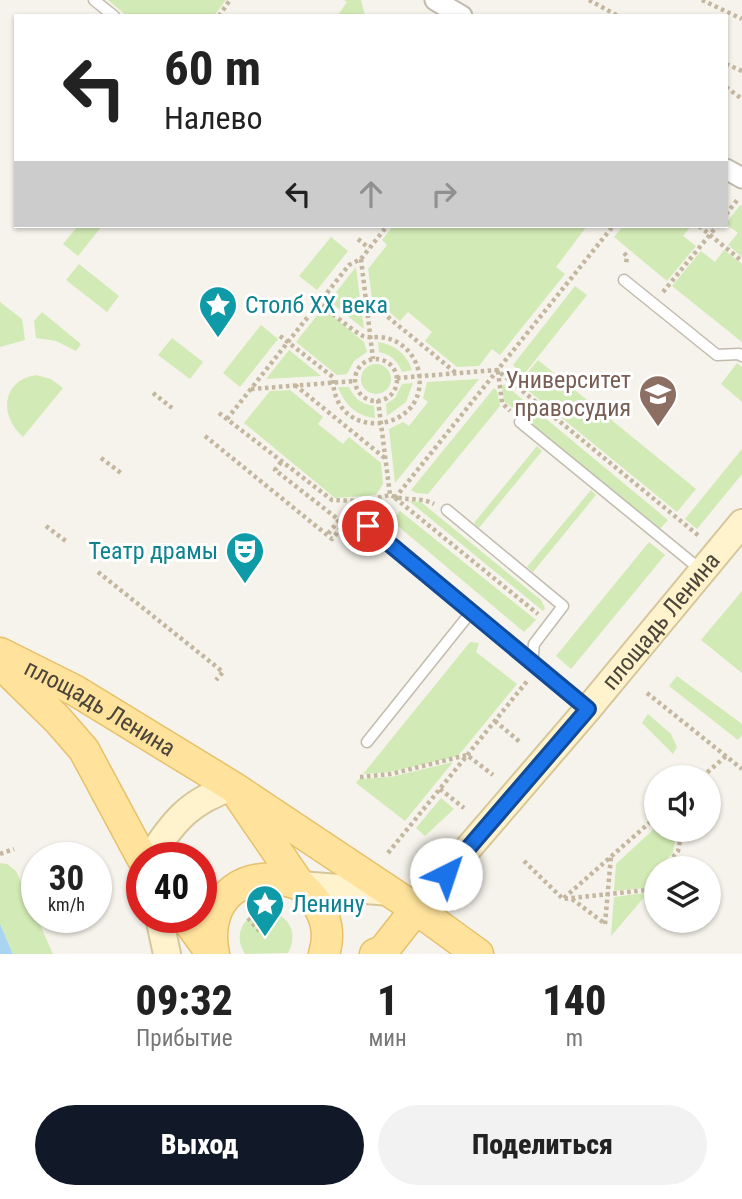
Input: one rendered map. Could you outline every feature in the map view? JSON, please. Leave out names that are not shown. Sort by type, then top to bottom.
[{"type":"main road","name":"площадь Ленина","points":[[0,653],[76,691],[233,787],[416,909],[379,953]]},
{"type":"main road","name":"площадь Ленина","points":[[0,663],[58,720],[84,750],[133,842]]},
{"type":"main road","name":"площадь Ленина","points":[[233,787],[300,885],[313,896],[322,910],[327,927],[324,954]]},
{"type":"main road","name":"площадь Ленина","points":[[213,954],[210,937],[212,922],[219,905],[231,891],[247,881],[264,877],[283,878],[300,885]]},
{"type":"main road","points":[[416,909],[478,954]]},
{"type":"main road","name":"площадь Ленина","points":[[197,933],[213,954]]},
{"type":"street","points":[[435,0],[459,14]]},
{"type":"street","name":"площадь Ленина","points":[[416,909],[588,709],[742,523]]},
{"type":"street","points":[[161,842],[185,811],[216,793],[233,787]]},
{"type":"street","name":"площадь Ленина","points":[[300,885],[391,892]]},
{"type":"street","points":[[162,933],[167,954]]},
{"type":"lane","points":[[94,0],[112,14]]},
{"type":"lane","points":[[624,280],[718,355],[742,356]]},
{"type":"lane","points":[[520,422],[702,572]]},
{"type":"lane","points":[[447,510],[563,606],[534,644],[535,666]]},
{"type":"lane","points":[[368,526],[588,709]]},
{"type":"lane","points":[[367,742],[471,612]]},
{"type":"path","points":[[589,0],[614,14]]},
{"type":"path","points":[[702,0],[725,14]]},
{"type":"path","points":[[728,212],[739,198]]},
{"type":"path","points":[[227,419],[349,265],[361,259],[385,228]]},
{"type":"path","points":[[393,496],[611,228]]},
{"type":"path","points":[[702,228],[742,261]]},
{"type":"path","points":[[670,284],[715,228]]},
{"type":"path","points":[[358,240],[369,248]]},
{"type":"path","points":[[361,259],[373,359]]},
{"type":"path","points":[[280,336],[333,377],[336,398],[347,413],[362,422],[381,424],[394,420],[412,406],[418,395],[420,376],[413,357],[399,343],[382,337],[366,338],[312,296]]},
{"type":"path","points":[[366,299],[456,373]]},
{"type":"path","points":[[373,359],[386,361],[395,371],[397,378],[390,395],[378,400],[372,400],[360,393],[355,381],[358,369],[373,359]]},
{"type":"path","points":[[498,370],[502,403]]},
{"type":"path","points":[[397,378],[498,370],[699,536]]},
{"type":"path","points":[[251,389],[355,381]]},
{"type":"path","points":[[295,385],[386,459]]},
{"type":"path","points":[[153,393],[172,408]]},
{"type":"path","points":[[378,400],[393,496],[549,622]]},
{"type":"path","points":[[219,413],[332,500],[362,501],[393,496],[424,499],[447,510]]},
{"type":"path","points":[[205,436],[332,539],[362,501]]},
{"type":"path","points":[[101,458],[121,473]]},
{"type":"path","points":[[281,462],[275,470],[339,520],[327,536]]},
{"type":"path","points":[[46,526],[66,542]]},
{"type":"path","points":[[97,572],[223,672],[216,680]]},
{"type":"path","points":[[388,853],[495,721],[535,666]]},
{"type":"path","points":[[647,693],[742,769]]},
{"type":"path","points":[[495,721],[521,743]]},
{"type":"path","points":[[467,755],[493,775]]},
{"type":"path","points":[[360,777],[391,774],[467,755]]},
{"type":"path","points":[[716,765],[726,756]]},
{"type":"path","points":[[440,789],[464,808]]},
{"type":"path","points":[[563,899],[644,827]]},
{"type":"path","points":[[0,854],[13,849]]},
{"type":"path","points":[[571,898],[605,924],[611,856]]},
{"type":"path","points":[[524,861],[563,899]]},
{"type":"path","points":[[563,899],[644,890]]},
{"type":"path","points":[[248,918],[260,932]]},
{"type":"green space","points":[[108,0],[226,0],[216,14],[125,14]]},
{"type":"green space","points":[[344,0],[361,0],[364,14],[338,14],[347,2]]},
{"type":"green space","points":[[740,205],[742,206],[742,257],[728,245],[738,233],[728,226],[728,221]]},
{"type":"green space","points":[[76,228],[100,228],[78,256],[63,244]]},
{"type":"green space","points":[[391,228],[585,228],[556,267],[565,274],[500,355],[492,349],[479,366],[457,367],[425,341],[432,332],[408,312],[400,321],[372,298],[368,269],[387,245],[382,240]]},
{"type":"green space","points":[[621,228],[689,228],[683,236],[696,246],[667,281],[614,237]]},
{"type":"green space","points":[[331,237],[348,251],[317,290],[299,276]]},
{"type":"green space","points":[[724,250],[742,264],[742,342],[672,286],[701,251],[715,262]]},
{"type":"green space","points":[[79,264],[119,296],[107,312],[66,280]]},
{"type":"green space","points":[[356,267],[364,329],[329,301]]},
{"type":"green space","points":[[575,286],[587,295],[518,382],[510,375],[516,368],[513,365]]},
{"type":"green space","points":[[0,302],[22,319],[25,340],[0,347]]},
{"type":"green space","points":[[323,308],[364,342],[367,352],[354,361],[347,374],[337,375],[296,342]]},
{"type":"green space","points":[[42,312],[81,344],[76,351],[56,341],[36,338],[34,321]]},
{"type":"green space","points":[[261,325],[278,339],[240,387],[223,373]]},
{"type":"green space","points":[[172,338],[203,362],[190,379],[158,355]]},
{"type":"green space","points":[[378,342],[399,351],[412,370],[402,372],[393,359],[379,352]]},
{"type":"green space","points":[[289,350],[321,376],[266,379]]},
{"type":"green space","points":[[538,360],[696,489],[677,512],[519,383]]},
{"type":"green space","points":[[737,363],[742,367],[742,402],[721,384]]},
{"type":"green space","points":[[376,364],[387,368],[391,379],[387,390],[376,394],[365,390],[361,379],[365,368]]},
{"type":"green space","points":[[36,375],[51,379],[63,388],[23,437],[10,420],[7,401],[16,384]]},
{"type":"green space","points":[[479,379],[395,483],[389,429],[403,422],[409,426],[428,402],[423,398],[427,382]]},
{"type":"green space","points":[[413,383],[406,402],[387,416],[386,404],[395,398],[402,384]]},
{"type":"green space","points":[[504,384],[668,520],[660,529],[504,401]]},
{"type":"green space","points":[[338,387],[349,387],[359,400],[374,406],[375,418],[362,415],[352,408]]},
{"type":"green space","points":[[494,388],[500,406],[428,494],[411,490]]},
{"type":"green space","points":[[290,390],[323,417],[318,424],[343,444],[349,437],[381,463],[383,484],[376,495],[335,498],[244,423],[270,391]]},
{"type":"green space","points":[[537,446],[542,451],[479,528],[474,523]]},
{"type":"green space","points":[[742,449],[742,474],[697,529],[685,519]]},
{"type":"green space","points":[[591,490],[596,495],[533,572],[527,567]]},
{"type":"green space","points":[[409,501],[421,502],[541,600],[545,608],[543,611]]},
{"type":"green space","points":[[400,511],[536,620],[524,632],[392,521]]},
{"type":"green space","points":[[649,542],[665,555],[571,669],[556,656]]},
{"type":"green space","points":[[742,591],[742,673],[701,640]]},
{"type":"green space","points":[[470,642],[479,643],[476,652],[517,684],[458,756],[390,772],[363,774]]},
{"type":"green space","points":[[677,676],[742,724],[742,735],[738,740],[669,686]]},
{"type":"green space","points":[[648,714],[671,734],[677,747],[673,754],[642,723]]},
{"type":"green space","points":[[453,762],[405,821],[356,783],[359,779],[391,777]]},
{"type":"green space","points":[[441,798],[454,809],[425,836],[416,828]]},
{"type":"green space","points":[[644,838],[644,842],[675,842],[670,856],[644,856],[644,888],[614,891],[616,864]]},
{"type":"green space","points":[[0,863],[7,864],[16,871],[21,882],[21,933],[44,933],[53,954],[13,954],[0,924]]},
{"type":"green space","points":[[644,893],[644,897],[611,936],[614,897]]},
{"type":"green space","points":[[270,911],[288,922],[291,928],[292,940],[288,953],[245,954],[240,938],[243,925],[254,915]]},
{"type":"water","points":[[0,924],[13,954],[0,954]]},
{"type":"place","name":"Столб XX века","points":[[218,339]]},
{"type":"place","name":"Университет правосудия","points":[[658,428]]},
{"type":"place","name":"Театр драмы","points":[[245,585]]},
{"type":"place","name":"Ленину","points":[[265,938]]},
{"type":"route","points":[[368,526],[588,709],[446,874]]}]
